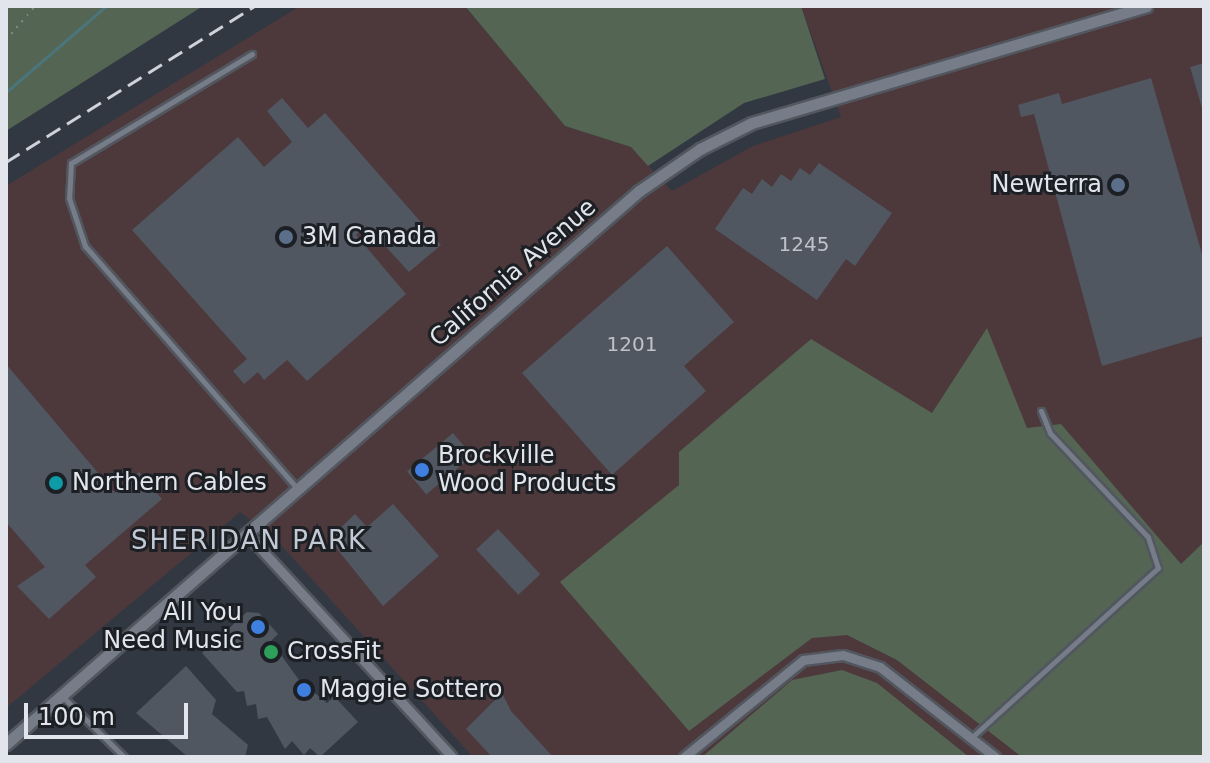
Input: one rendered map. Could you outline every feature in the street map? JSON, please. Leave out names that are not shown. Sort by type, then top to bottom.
[{"type":"street","name":"California Avenue","points":[[6,744],[639,191],[700,149],[752,123],[1146,6]]},
{"type":"street","points":[[248,535],[448,756]]},
{"type":"street","points":[[684,757],[803,660],[843,655],[880,667],[995,757]]},
{"type":"lane","points":[[252,54],[71,163],[69,198],[85,246],[299,490]]},
{"type":"lane","points":[[971,738],[1158,568],[1148,537],[1050,433],[1041,411]]},
{"type":"lane","points":[[61,696],[124,757]]},
{"type":"path","points":[[6,40],[35,6]]},
{"type":"shaded area","points":[[300,6],[465,6],[565,126],[631,147],[672,191],[753,146],[841,117],[801,6],[1204,6],[1204,757],[473,757],[273,536],[240,512],[6,708],[6,186]]},
{"type":"green space","points":[[6,6],[203,6],[6,131]]},
{"type":"green space","points":[[465,6],[801,6],[825,79],[744,103],[648,166],[631,147],[565,126]]},
{"type":"green space","points":[[987,328],[1027,428],[1061,424],[1181,564],[1204,542],[1204,757],[1022,757],[897,660],[847,635],[812,638],[689,731],[560,582],[679,485],[679,452],[811,339],[932,413]]},
{"type":"green space","points":[[842,670],[877,683],[969,757],[702,757],[792,680]]},
{"type":"building","points":[[1204,63],[1204,108],[1202,108],[1190,67]]},
{"type":"building","name":"Newterra","points":[[1151,78],[1204,261],[1204,336],[1102,366],[1034,114],[1021,117],[1018,105],[1059,93],[1062,104]]},
{"type":"building","name":"3M Canada","points":[[282,98],[308,128],[325,113],[441,245],[409,272],[367,226],[356,235],[406,294],[307,381],[287,360],[264,380],[258,372],[244,384],[233,371],[247,359],[132,230],[238,137],[264,167],[292,142],[267,111]]},
{"type":"building","points":[[819,163],[892,213],[855,266],[846,259],[817,300],[715,229],[743,188],[752,194],[762,179],[772,187],[781,174],[791,181],[800,168],[810,175]]},
{"type":"building","points":[[667,246],[734,322],[684,366],[706,391],[612,475],[522,373]]},
{"type":"building","name":"Northern Cables","points":[[6,364],[115,493],[139,472],[162,499],[85,565],[96,577],[49,619],[17,586],[45,567],[6,522]]},
{"type":"building","points":[[453,433],[472,456],[426,495],[407,472]]},
{"type":"building","points":[[393,504],[439,556],[383,606],[329,539],[355,514],[367,527]]},
{"type":"building","points":[[498,529],[540,574],[518,595],[476,549]]},
{"type":"building","points":[[247,612],[259,613],[278,634],[271,641],[299,680],[327,703],[334,696],[358,722],[320,757],[310,748],[304,755],[292,741],[285,749],[267,717],[258,719],[256,704],[247,706],[244,691],[237,692],[202,653]]},
{"type":"building","points":[[186,666],[216,700],[212,714],[248,745],[245,757],[188,757],[136,713]]},
{"type":"building","points":[[502,693],[511,711],[553,757],[492,757],[466,729]]},
{"type":"waterway","points":[[6,92],[106,6]]},
{"type":"railway","points":[[6,162],[255,6]]},
{"type":"place","name":"Newterra","points":[[1118,185]]},
{"type":"place","name":"3M Canada","points":[[286,237]]},
{"type":"place","name":"Brockville Wood Products","points":[[422,470]]},
{"type":"place","name":"Northern Cables","points":[[56,483]]},
{"type":"place","name":"All You Need Music","points":[[258,627]]},
{"type":"place","name":"CrossFit","points":[[271,652]]},
{"type":"place","name":"Maggie Sottero","points":[[304,690]]},
{"type":"district","name":"SHERIDAN PARK","points":[[249,541]]}]
